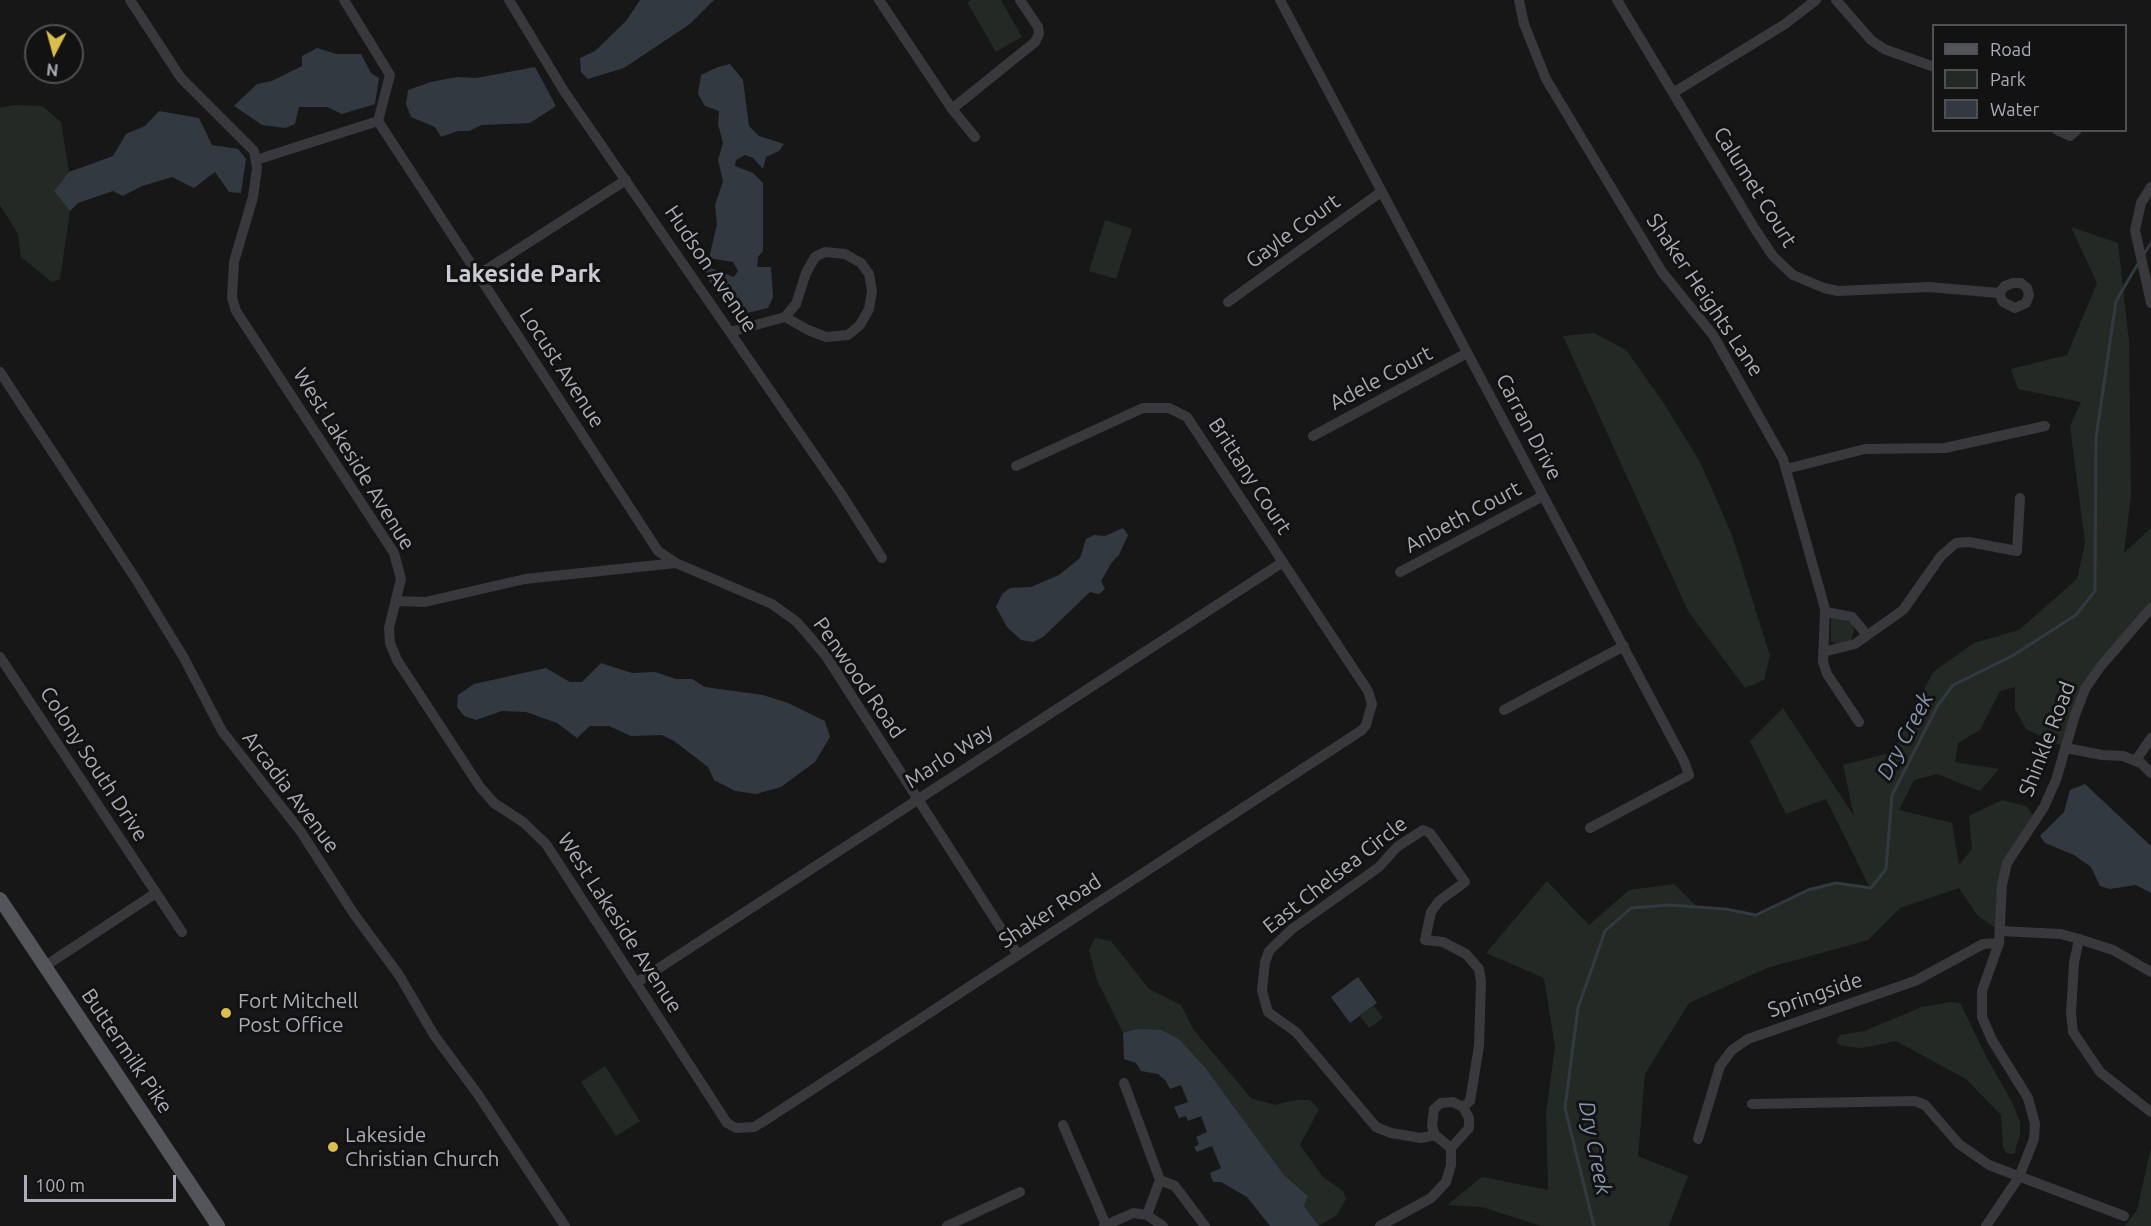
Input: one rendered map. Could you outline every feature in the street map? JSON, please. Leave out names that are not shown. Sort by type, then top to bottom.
[{"type":"main road","name":"Buttermilk Pike","points":[[0,899],[218,1226]]},
{"type":"street","points":[[130,0],[182,78],[247,142],[254,151],[256,159],[378,121],[390,75],[344,0]]},
{"type":"street","name":"Hudson Avenue","points":[[509,0],[564,91],[882,558]]},
{"type":"street","points":[[879,0],[952,109],[975,137]]},
{"type":"street","points":[[952,109],[1035,42],[1039,34],[1038,27],[1020,0]]},
{"type":"street","name":"Carran Drive","points":[[1280,0],[1684,761],[1689,775],[1590,828]]},
{"type":"street","name":"Shaker Heights Lane","points":[[1519,0],[1524,24],[1546,79],[1662,272],[1713,335],[1763,419],[1786,469],[1826,612],[1823,652],[1827,674],[1859,722]]},
{"type":"street","name":"Calumet Court","points":[[1617,0],[1773,256],[1793,275],[1824,288],[1838,291],[1929,287],[1999,293]]},
{"type":"street","points":[[1673,93],[1785,24],[1816,0]]},
{"type":"street","points":[[1836,0],[1871,40],[1884,49],[1932,65]]},
{"type":"street","name":"Locust Avenue","points":[[378,121],[658,551],[676,563]]},
{"type":"street","points":[[2061,132],[2070,136],[2075,132]]},
{"type":"street","name":"West Lakeside Avenue","points":[[256,159],[253,196],[234,262],[231,292],[236,311],[394,553],[401,579],[389,628],[390,643],[397,660],[480,787],[494,803],[523,822],[546,844],[727,1123],[743,1129]]},
{"type":"street","points":[[478,276],[626,180]]},
{"type":"street","points":[[2151,187],[2141,203],[2135,231],[2151,303]]},
{"type":"street","name":"Gayle Court","points":[[1228,302],[1382,192]]},
{"type":"street","points":[[730,332],[785,317],[796,304],[806,273],[815,257],[825,252],[845,254],[861,263],[870,274],[872,291],[869,309],[860,325],[848,335],[826,337],[785,317]]},
{"type":"street","name":"Adele Court","points":[[1312,436],[1467,353]]},
{"type":"street","name":"Arcadia Avenue","points":[[0,372],[143,591],[184,658],[222,731],[301,832],[354,914],[399,975],[434,1035],[477,1093],[565,1226]]},
{"type":"street","name":"Brittany Court","points":[[1016,466],[1143,408],[1156,406],[1174,410],[1192,423],[1368,691],[1372,704],[1370,716]]},
{"type":"street","points":[[1786,469],[1865,449],[1945,448],[2045,426]]},
{"type":"street","name":"Anbeth Court","points":[[1400,572],[1543,496]]},
{"type":"street","points":[[1823,652],[1847,648],[1908,606],[1941,556],[1956,543],[1969,542],[2016,551],[2019,539],[2020,498]]},
{"type":"street","name":"Marlo Way","points":[[636,983],[1283,562]]},
{"type":"street","name":"Penwood Road","points":[[397,601],[425,602],[525,579],[676,563],[772,604],[800,626],[826,656],[1018,955]]},
{"type":"street","name":"Shinkle Road","points":[[1986,1226],[2019,1178],[2034,1139],[2032,1111],[2028,1098],[1992,1040],[1982,1017],[1983,991],[2000,937],[2002,885],[2007,863],[2044,807],[2085,689],[2100,667],[2151,608]]},
{"type":"street","points":[[1826,612],[1852,617],[1867,635]]},
{"type":"street","points":[[1504,710],[1624,646]]},
{"type":"street","name":"Colony South Drive","points":[[0,657],[182,933]]},
{"type":"street","name":"Shaker Road","points":[[743,1129],[764,1121],[1362,730],[1370,716]]},
{"type":"street","points":[[2136,760],[2151,738]]},
{"type":"street","points":[[2066,748],[2136,760],[2151,772]]},
{"type":"street","name":"East Chelsea Circle","points":[[1435,1135],[1421,1138],[1391,1133],[1376,1127],[1296,1032],[1268,1012],[1264,1002],[1262,980],[1269,951],[1285,936],[1379,867],[1417,831],[1430,833],[1465,882],[1439,901],[1431,912],[1425,940],[1455,947],[1466,954],[1479,969],[1481,982],[1479,1046],[1470,1101],[1463,1107]]},
{"type":"street","points":[[45,966],[156,893]]},
{"type":"street","name":"Springside","points":[[1698,1139],[1719,1066],[1732,1050],[1748,1039],[1915,981],[2000,937],[2061,934],[2113,950],[2151,972]]},
{"type":"street","points":[[2079,939],[2074,963],[2071,1014],[2073,1032],[2100,1072],[2151,1112]]},
{"type":"street","points":[[1124,1083],[1160,1180],[1147,1215]]},
{"type":"street","points":[[1752,1104],[1915,1101],[1925,1105],[1959,1144],[1976,1157],[2019,1178],[2124,1216]]},
{"type":"street","points":[[1380,1226],[1441,1190],[1451,1165],[1451,1148],[1469,1128],[1469,1118],[1463,1107],[1453,1102],[1441,1103],[1434,1109],[1432,1126],[1435,1135],[1451,1148]]},
{"type":"street","points":[[1063,1125],[1105,1225],[1133,1214],[1147,1215],[1163,1226]]},
{"type":"street","points":[[1160,1180],[1174,1186],[1205,1226]]},
{"type":"street","points":[[947,1226],[1020,1192]]},
{"type":"green space","points":[[1001,0],[1022,37],[996,52],[967,2]]},
{"type":"green space","points":[[15,105],[42,106],[61,122],[69,172],[54,191],[70,211],[60,279],[52,282],[21,257],[18,234],[0,205],[0,108]]},
{"type":"green space","points":[[1105,220],[1132,229],[1116,279],[1089,271]]},
{"type":"green space","points":[[2071,227],[2118,243],[2129,342],[2131,495],[2124,553],[2151,528],[2151,608],[2100,667],[2066,748],[2026,729],[2015,709],[2015,687],[2000,691],[1980,730],[1958,743],[1955,762],[1999,769],[1980,791],[1937,774],[1914,780],[1899,810],[1952,823],[1959,865],[1972,849],[1969,816],[2002,800],[2026,806],[2036,819],[2010,855],[2000,931],[1978,916],[1959,888],[1900,908],[1868,940],[1767,968],[1689,1003],[1645,1074],[1638,1156],[1688,1176],[1669,1226],[1541,1226],[1482,1207],[1447,1205],[1482,1177],[1548,1190],[1546,1112],[1555,1047],[1544,978],[1486,953],[1547,881],[1589,925],[1629,890],[1674,884],[1697,907],[1756,915],[1808,890],[1836,883],[1870,888],[1826,799],[1786,814],[1750,741],[1783,708],[1854,816],[1843,765],[1893,752],[1933,672],[1974,643],[2019,630],[2077,579],[2085,543],[2070,426],[2081,402],[2018,389],[2011,369],[2067,355],[2097,283]]},
{"type":"green space","points":[[1594,333],[1626,350],[1663,402],[1700,462],[1732,535],[1770,656],[1764,680],[1745,688],[1688,611],[1563,336]]},
{"type":"green space","points":[[1831,618],[1852,623],[1854,631],[1851,640],[1837,644],[1831,641]]},
{"type":"green space","points":[[1095,938],[1111,941],[1149,989],[1181,1005],[1193,1029],[1251,1098],[1275,1105],[1295,1100],[1310,1100],[1319,1109],[1300,1145],[1323,1177],[1343,1191],[1346,1199],[1337,1215],[1319,1226],[1304,1206],[1308,1196],[1284,1175],[1204,1066],[1179,1039],[1136,1029],[1123,1033],[1097,980],[1089,950]]},
{"type":"green space","points":[[1950,1002],[1960,1003],[2012,1102],[2020,1122],[2020,1135],[2014,1154],[2006,1153],[2003,1147],[2001,1115],[1966,1079],[1896,1041],[1862,1048],[1842,1046],[1836,1042],[1840,1035],[1864,1031],[1922,1007]]},
{"type":"green space","points":[[1374,1006],[1383,1018],[1369,1028],[1360,1016]]},
{"type":"green space","points":[[605,1066],[640,1121],[616,1136],[581,1082]]},
{"type":"green space","points":[[2151,1148],[2151,1226],[2125,1226],[2137,1210]]},
{"type":"water","points":[[640,0],[714,0],[690,24],[624,68],[588,79],[581,72],[580,58],[595,51],[626,21]]},
{"type":"water","points":[[317,48],[336,54],[361,54],[371,73],[379,78],[375,104],[342,114],[327,107],[299,107],[295,124],[285,128],[262,125],[234,106],[257,84],[272,81],[302,66],[302,56]]},
{"type":"water","points":[[730,64],[743,80],[749,126],[759,136],[784,144],[779,151],[766,157],[763,169],[753,158],[745,155],[736,160],[735,166],[753,173],[763,183],[763,251],[758,257],[757,267],[771,267],[773,297],[768,308],[743,314],[731,310],[708,279],[705,266],[734,277],[738,271],[733,262],[709,258],[717,224],[715,205],[723,181],[718,160],[723,143],[718,124],[719,111],[705,106],[698,94],[701,75]]},
{"type":"water","points":[[535,67],[556,106],[530,123],[482,125],[469,131],[458,131],[441,137],[435,127],[411,117],[406,104],[408,90],[431,82],[457,77],[476,78]]},
{"type":"water","points":[[159,111],[199,118],[212,145],[238,149],[246,159],[241,193],[229,192],[215,172],[194,188],[172,177],[142,186],[123,196],[113,191],[78,203],[70,211],[54,191],[69,172],[113,156],[126,134],[145,126]]},
{"type":"water","points":[[1123,528],[1128,535],[1119,555],[1101,581],[1105,589],[1099,594],[1090,592],[1043,637],[1033,642],[1021,640],[1007,627],[996,607],[1002,594],[1010,588],[1031,587],[1059,575],[1080,558],[1086,539],[1094,535],[1105,536]]},
{"type":"water","points":[[601,663],[632,673],[655,672],[676,679],[692,679],[705,687],[763,695],[788,703],[825,721],[830,737],[815,762],[781,787],[756,794],[735,791],[714,780],[708,767],[674,741],[662,735],[631,736],[609,726],[590,726],[577,738],[557,723],[526,712],[502,711],[476,720],[464,716],[457,707],[458,695],[474,684],[546,668],[570,682],[582,682]]},
{"type":"water","points":[[2085,784],[2151,846],[2151,893],[2136,885],[2110,889],[2100,886],[2091,867],[2074,855],[2045,843],[2040,836],[2064,812],[2070,790]]},
{"type":"water","points":[[1358,977],[1377,1003],[1350,1023],[1331,997]]},
{"type":"water","points":[[1136,1029],[1161,1030],[1179,1039],[1204,1066],[1284,1175],[1308,1196],[1304,1206],[1319,1226],[1270,1226],[1247,1197],[1221,1182],[1213,1182],[1210,1173],[1221,1168],[1212,1146],[1197,1152],[1194,1147],[1199,1144],[1196,1137],[1207,1132],[1201,1116],[1188,1121],[1186,1116],[1179,1118],[1174,1107],[1188,1102],[1181,1085],[1170,1089],[1166,1081],[1158,1074],[1141,1071],[1136,1063],[1124,1059],[1123,1033]]},
{"type":"waterway","name":"Dry Creek","points":[[2144,254],[2151,243]]},
{"type":"waterway","name":"Dry Creek","points":[[1594,1226],[1565,1108],[1578,1008],[1605,931],[1631,908],[1669,905],[1725,909],[1756,915],[1808,890],[1836,883],[1871,888],[1886,869],[1892,795],[1938,705],[1953,685],[2012,656],[2076,615],[2095,591],[2096,438],[2116,301],[2139,262]]},
{"type":"place","name":"Fort Mitchell Post Office","points":[[226,1013]]},
{"type":"place","name":"Lakeside Christian Church","points":[[333,1147]]},
{"type":"district","name":"Lakeside Park","points":[[523,274]]}]
